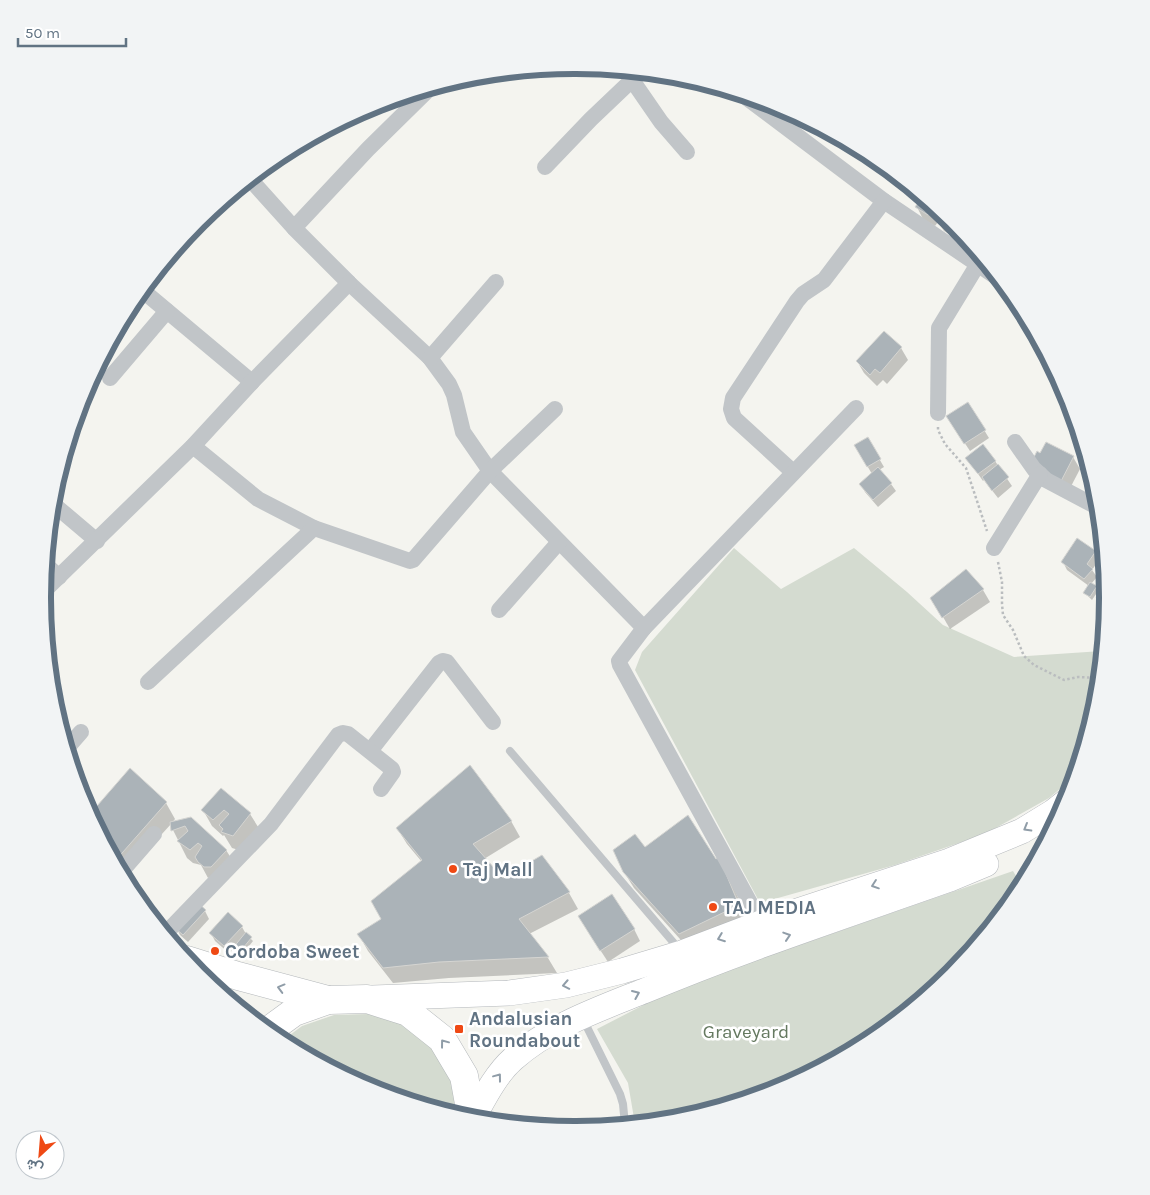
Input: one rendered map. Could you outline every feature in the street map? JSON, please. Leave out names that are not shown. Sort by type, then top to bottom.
[{"type":"highway","points":[[202,965],[328,1000],[367,999],[408,1012],[442,1039],[464,1076],[470,1110]]},
{"type":"highway","points":[[275,1026],[294,1012],[328,1000]]},
{"type":"main road","points":[[476,1112],[494,1082],[511,1060],[533,1042],[582,1017],[689,972],[950,870],[1053,812]]},
{"type":"main road","points":[[367,999],[509,993],[566,985],[682,953],[761,923],[950,870],[1028,846],[1040,839]]},
{"type":"street","points":[[545,167],[628,77]]},
{"type":"street","points":[[631,77],[661,122],[687,152]]},
{"type":"street","points":[[294,228],[368,149],[420,98]]},
{"type":"street","points":[[762,109],[884,201],[965,248]]},
{"type":"street","points":[[254,184],[294,228],[349,283],[430,358],[449,384],[454,395],[463,432],[490,471],[644,628]]},
{"type":"street","points":[[793,472],[734,418],[731,409],[733,398],[797,301],[803,294],[824,280],[884,201]]},
{"type":"street","points":[[938,413],[939,328],[978,264],[971,254]]},
{"type":"street","points":[[430,358],[496,282]]},
{"type":"street","points":[[51,584],[193,446],[252,382],[349,283]]},
{"type":"street","points":[[148,295],[252,382]]},
{"type":"street","points":[[110,378],[167,311]]},
{"type":"street","points":[[761,923],[620,665],[620,658],[644,628],[856,408]]},
{"type":"street","points":[[193,446],[258,499],[314,528],[406,560],[413,560],[490,471],[555,409]]},
{"type":"street","points":[[1015,442],[1034,469],[1046,480],[1090,504]]},
{"type":"street","points":[[994,548],[1040,474]]},
{"type":"street","points":[[59,509],[96,541]]},
{"type":"street","points":[[148,682],[314,528]]},
{"type":"street","points":[[499,610],[559,542]]},
{"type":"street","points":[[52,570],[59,577]]},
{"type":"street","points":[[370,751],[439,663],[443,661],[447,662],[493,722]]},
{"type":"street","points":[[72,742],[81,732]]},
{"type":"street","points":[[170,929],[270,824],[338,735],[348,734],[392,769],[393,772],[381,789]]},
{"type":"street","points":[[126,866],[154,834]]},
{"type":"lane","points":[[510,751],[682,953]]},
{"type":"lane","points":[[582,1017],[620,1094],[624,1119]]},
{"type":"path","points":[[938,413],[938,430],[945,444],[966,468],[994,548],[1002,582],[1003,615],[1013,630],[1024,656],[1034,665],[1064,680],[1078,677],[1092,678]]},
{"type":"green space","points":[[734,548],[781,589],[854,548],[943,625],[1014,657],[1096,651],[1089,700],[1071,766],[1064,786],[1049,798],[985,834],[895,865],[760,903],[635,670],[642,652]]},
{"type":"green space","name":"Graveyard","points":[[1013,871],[1017,877],[991,916],[945,968],[894,1013],[866,1033],[807,1067],[743,1093],[677,1111],[634,1118],[628,1083],[597,1029],[692,980]]},
{"type":"green space","points":[[368,1014],[401,1024],[430,1046],[450,1076],[457,1107],[407,1093],[375,1081],[343,1067],[289,1036],[302,1026],[334,1015]]},
{"type":"building","points":[[918,202],[930,213],[928,215],[915,207]]},
{"type":"building","points":[[884,331],[902,347],[880,373],[875,369],[870,375],[856,361]]},
{"type":"building","points":[[968,402],[986,430],[964,444],[946,416]]},
{"type":"building","points":[[868,437],[881,459],[867,467],[854,445]]},
{"type":"building","points":[[1046,442],[1074,456],[1059,485],[1031,463],[1037,451],[1040,453]]},
{"type":"building","points":[[983,444],[996,461],[978,474],[965,458]]},
{"type":"building","points":[[998,464],[1009,477],[992,491],[982,477]]},
{"type":"building","points":[[878,467],[892,483],[873,500],[859,484]]},
{"type":"building","points":[[1077,538],[1096,551],[1087,564],[1093,569],[1084,579],[1061,562]]},
{"type":"building","points":[[966,569],[984,589],[942,618],[930,598]]},
{"type":"building","points":[[1090,582],[1097,586],[1090,597],[1083,593]]},
{"type":"building","name":"Taj Mall","points":[[470,765],[512,821],[473,844],[503,878],[542,855],[570,892],[519,919],[549,957],[439,962],[383,968],[357,934],[381,919],[371,901],[422,860],[396,828]]},
{"type":"building","points":[[130,768],[167,802],[119,856],[95,808]]},
{"type":"building","points":[[221,788],[251,813],[233,836],[221,832],[223,829],[219,825],[229,814],[224,810],[213,820],[201,810]]},
{"type":"building","points":[[688,815],[716,859],[719,857],[739,905],[679,934],[623,872],[613,850],[635,834],[645,847]]},
{"type":"building","points":[[191,817],[227,850],[211,867],[204,867],[195,857],[202,846],[198,843],[190,850],[177,841],[188,831],[185,826],[171,831],[170,822]]},
{"type":"building","points":[[612,894],[635,929],[600,951],[578,916]]},
{"type":"building","points":[[197,902],[206,910],[183,935],[174,927]]},
{"type":"building","points":[[228,912],[243,926],[224,946],[209,933]]},
{"type":"building","points":[[246,932],[252,937],[239,953],[233,948]]},
{"type":"place","name":"Taj Mall","points":[[453,869]]},
{"type":"place","name":"TAJ MEDIA","points":[[713,907]]},
{"type":"place","name":"Cordoba Sweet","points":[[215,951]]},
{"type":"place","name":"Andalusian Roundabout","points":[[459,1029]]}]
